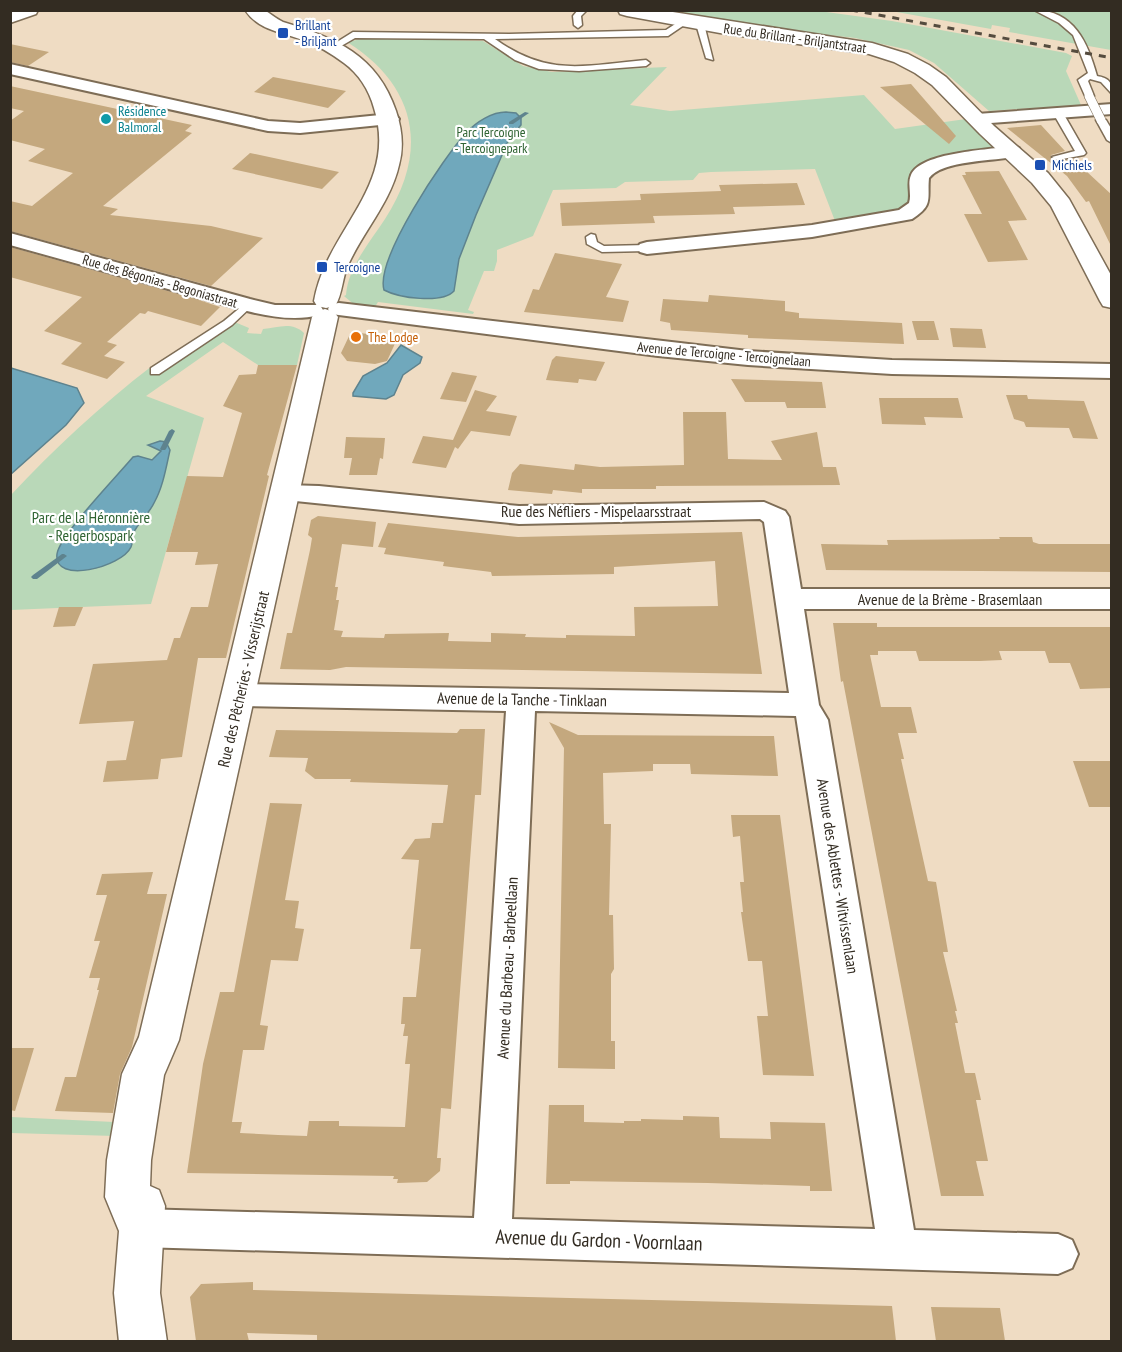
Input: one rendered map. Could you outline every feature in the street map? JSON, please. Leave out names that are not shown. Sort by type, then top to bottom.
[{"type":"street","points":[[10,13],[16,10]]},
{"type":"street","points":[[10,18],[29,10]]},
{"type":"street","points":[[254,10],[267,22],[290,28]]},
{"type":"street","points":[[10,69],[268,126],[300,128],[390,119],[374,82],[355,62],[333,47],[290,28],[274,18],[270,10]]},
{"type":"street","name":"Rue du Brillant - Briljantstraat","points":[[627,10],[693,23],[850,45],[901,58],[939,81],[1040,178],[1061,204],[1112,301]]},
{"type":"street","points":[[977,119],[1058,113],[1106,115]]},
{"type":"street","name":"Rue des Pêcheries - Visserijstraat","points":[[143,1341],[137,1293],[140,1228],[161,1075],[159,1040],[336,264],[381,188],[392,148],[390,119]]},
{"type":"street","points":[[647,248],[812,231],[904,216],[915,210],[919,202],[920,175],[923,171],[940,164],[1012,153]]},
{"type":"street","name":"Rue des Bégonias - Begoniastraat","points":[[10,239],[247,305],[275,311],[325,309]]},
{"type":"street","name":"Avenue de Tercoigne - Tercoignelaan","points":[[325,309],[748,358],[892,367],[1112,372]]},
{"type":"street","name":"Rue des Néfliers - Mispelaarsstraat","points":[[285,493],[319,494],[519,515],[764,511]]},
{"type":"street","name":"Avenue des Ablettes - Witvissenlaan","points":[[764,511],[776,517],[805,705],[813,720],[898,1250]]},
{"type":"street","name":"Avenue de la Brème - Brasemlaan","points":[[789,599],[1112,599]]},
{"type":"street","name":"Avenue de la Tanche - Tinklaan","points":[[239,695],[805,705]]},
{"type":"street","name":"Avenue du Barbeau - Barbeellaan","points":[[492,1237],[521,699]]},
{"type":"street","name":"Avenue du Gardon - Voornlaan","points":[[140,1228],[1058,1254]]},
{"type":"lane","points":[[578,25],[577,16],[583,10]]},
{"type":"lane","points":[[1038,10],[1056,16],[1076,30]]},
{"type":"lane","points":[[1068,11],[1093,76],[1109,87]]},
{"type":"lane","points":[[333,47],[353,35],[414,34],[487,37],[668,33],[693,23],[710,58]]},
{"type":"lane","points":[[487,37],[507,52],[539,66],[567,68],[646,63]]},
{"type":"lane","points":[[1093,76],[1084,77],[1083,80],[1089,96],[1106,115],[1112,140]]},
{"type":"lane","points":[[1057,157],[1081,153],[1058,113]]},
{"type":"lane","points":[[591,237],[592,244],[602,249],[647,248]]},
{"type":"lane","points":[[155,371],[228,322],[247,305]]},
{"type":"green space","points":[[664,11],[819,11],[892,21],[1066,53],[1072,56],[1066,71],[1081,105],[989,111],[934,63],[909,50],[855,38],[785,30]]},
{"type":"green space","points":[[891,11],[1111,11],[1111,50],[1009,32],[1010,28],[992,25],[991,29]]},
{"type":"green space","name":"Parc Tercoigne - Tercoignepark","points":[[366,38],[483,41],[523,66],[552,72],[667,67],[630,105],[670,111],[864,95],[895,129],[966,119],[994,149],[933,162],[912,202],[898,211],[835,221],[815,169],[711,172],[699,173],[693,180],[625,182],[616,188],[553,190],[533,236],[497,250],[494,271],[484,271],[468,310],[474,312],[473,314],[378,302],[373,310],[357,307],[344,296],[355,265],[399,193],[408,168],[411,144],[409,121],[401,99],[388,78],[370,59],[347,42]]},
{"type":"green space","name":"Parc de la Héronnière - Reigerbospark","points":[[225,318],[249,328],[247,333],[261,334],[263,329],[284,326],[299,329],[304,333],[297,365],[258,365],[223,342],[146,396],[204,418],[151,604],[11,610],[10,496],[61,444],[114,396],[152,366],[155,367],[223,322]]},
{"type":"green space","points":[[11,1117],[114,1122],[115,1136],[11,1133]]},
{"type":"water","points":[[506,112],[516,113],[521,118],[521,125],[509,139],[476,215],[459,259],[454,291],[448,295],[431,299],[400,295],[384,290],[384,275],[400,233],[443,163],[474,125],[485,118]]},
{"type":"water","points":[[401,345],[422,357],[420,363],[403,375],[394,395],[386,399],[353,396],[363,376],[387,363]]},
{"type":"water","points":[[11,368],[77,388],[84,403],[66,425],[11,474]]},
{"type":"water","points":[[160,441],[166,442],[170,450],[162,484],[152,507],[133,534],[131,547],[115,561],[103,566],[89,570],[66,569],[59,563],[57,554],[60,545],[78,520],[133,457],[152,460],[161,451],[148,445]]},
{"type":"building","points":[[10,44],[49,52],[28,66],[10,62]]},
{"type":"building","points":[[273,77],[346,91],[328,108],[254,92]]},
{"type":"building","points":[[911,84],[956,136],[949,144],[880,87]]},
{"type":"building","points":[[10,86],[192,125],[185,131],[192,133],[103,206],[118,209],[110,215],[211,226],[263,238],[211,286],[10,231],[10,201],[32,206],[73,173],[28,161],[45,149],[10,140],[10,121],[24,111],[10,108]]},
{"type":"building","points":[[1041,125],[1065,151],[1051,155],[1051,159],[1057,162],[1073,159],[1112,195],[1112,248],[1089,201],[1086,202],[1067,176],[1007,128]]},
{"type":"building","points":[[250,153],[339,172],[322,189],[232,169]]},
{"type":"building","points":[[999,171],[1027,220],[1008,221],[1028,260],[988,262],[964,214],[982,214],[962,175],[966,175],[965,172]]},
{"type":"building","points":[[797,183],[805,205],[733,207],[735,214],[653,216],[655,223],[562,226],[560,203],[641,200],[640,194],[721,191],[719,185]]},
{"type":"building","points":[[10,247],[220,307],[201,326],[148,311],[145,314],[140,313],[107,342],[117,345],[104,356],[125,362],[107,379],[61,364],[82,343],[44,331],[82,297],[10,277]]},
{"type":"building","points":[[555,253],[622,264],[606,297],[629,301],[623,322],[524,312],[533,289],[539,290]]},
{"type":"building","points":[[709,295],[785,301],[785,311],[799,313],[799,318],[902,323],[904,344],[748,338],[748,335],[671,330],[670,323],[660,321],[663,299],[708,302]]},
{"type":"building","points":[[912,321],[934,321],[939,340],[917,340]]},
{"type":"building","points":[[950,328],[982,329],[986,348],[953,347]]},
{"type":"building","points":[[351,332],[398,337],[387,361],[375,364],[347,361],[341,353]]},
{"type":"building","points":[[556,356],[605,362],[596,381],[579,379],[578,383],[546,380],[552,360]]},
{"type":"building","points":[[258,365],[297,365],[267,475],[269,476],[226,658],[198,658],[182,757],[161,759],[158,779],[103,782],[107,761],[126,760],[134,721],[79,724],[93,664],[167,660],[174,638],[180,638],[191,607],[208,607],[218,564],[195,565],[198,552],[166,552],[187,476],[223,477],[242,413],[223,406],[239,375],[256,374]]},
{"type":"building","points":[[452,372],[477,376],[466,402],[440,399]]},
{"type":"building","points":[[731,379],[822,382],[826,408],[787,408],[785,402],[745,402]]},
{"type":"building","points":[[475,390],[497,396],[486,411],[517,416],[510,436],[471,431],[458,449],[455,447],[446,468],[412,463],[423,436],[453,440]]},
{"type":"building","points":[[1006,395],[1027,395],[1028,399],[1084,401],[1098,439],[1073,438],[1069,428],[1026,427],[1024,422],[1014,419]]},
{"type":"building","points":[[879,398],[958,398],[963,418],[924,417],[926,425],[882,424]]},
{"type":"building","points":[[683,412],[726,412],[728,459],[782,460],[771,441],[817,432],[823,467],[836,467],[840,485],[656,486],[656,489],[582,489],[582,493],[553,490],[552,494],[508,490],[512,473],[520,464],[574,470],[575,464],[600,467],[684,465]]},
{"type":"building","points":[[346,437],[385,438],[383,459],[380,458],[377,475],[349,475],[352,458],[344,458]]},
{"type":"building","points":[[318,516],[376,522],[373,547],[342,544],[335,587],[338,587],[336,600],[339,600],[334,630],[343,631],[341,637],[384,638],[385,634],[449,633],[448,641],[491,642],[491,633],[566,638],[566,635],[635,636],[634,607],[718,606],[715,561],[614,567],[614,574],[492,576],[491,572],[443,566],[444,562],[384,554],[386,548],[378,547],[388,523],[518,537],[742,532],[762,674],[346,667],[330,670],[280,669],[287,633],[292,633],[310,550],[312,538],[308,535],[311,520]]},
{"type":"building","points":[[999,537],[1032,537],[1033,542],[1039,544],[1112,544],[1112,572],[826,570],[821,544],[888,545],[887,540],[1000,539]]},
{"type":"building","points":[[59,607],[83,607],[75,626],[53,627]]},
{"type":"building","points":[[833,623],[877,623],[877,627],[1112,627],[1112,688],[1080,689],[1070,663],[1049,663],[1045,651],[999,651],[1002,660],[980,661],[919,661],[916,651],[878,651],[878,655],[870,655],[881,707],[911,707],[917,733],[898,733],[904,759],[901,759],[928,881],[936,882],[948,952],[943,952],[957,1011],[955,1011],[958,1023],[955,1023],[965,1073],[975,1073],[981,1100],[976,1100],[988,1161],[976,1161],[984,1196],[941,1196],[843,681],[841,682]]},
{"type":"building","points":[[549,722],[578,735],[774,736],[778,776],[691,774],[690,764],[653,764],[653,771],[603,773],[604,824],[611,824],[609,915],[613,915],[614,969],[611,974],[611,1041],[615,1041],[615,1069],[558,1068],[564,748]]},
{"type":"building","points":[[460,729],[485,729],[481,795],[475,795],[451,1109],[441,1108],[437,1158],[441,1158],[440,1171],[427,1182],[397,1183],[398,1179],[393,1179],[394,1176],[187,1173],[203,1064],[220,992],[234,992],[270,803],[302,804],[285,900],[299,901],[295,928],[304,929],[298,961],[271,960],[260,1025],[268,1026],[264,1050],[243,1050],[232,1122],[242,1122],[240,1133],[307,1136],[309,1121],[339,1121],[339,1126],[405,1127],[410,1064],[405,1064],[408,1036],[403,1036],[405,1024],[401,1024],[403,997],[416,997],[421,949],[410,949],[419,860],[401,859],[415,839],[430,838],[432,823],[443,823],[448,785],[315,779],[305,771],[308,758],[269,757],[276,730],[457,733]]},
{"type":"building","points":[[1073,761],[1112,761],[1112,807],[1089,807]]},
{"type":"building","points":[[731,815],[780,815],[814,1076],[763,1075],[757,1016],[768,1016],[762,961],[748,961],[741,912],[743,912],[740,882],[744,882],[740,836],[733,837]]},
{"type":"building","points":[[153,872],[147,894],[167,894],[132,1047],[120,1074],[113,1113],[55,1111],[65,1077],[76,1077],[99,990],[97,990],[100,978],[89,978],[100,941],[94,941],[107,895],[96,895],[102,874]]},
{"type":"building","points":[[10,1048],[34,1048],[15,1111],[10,1110]]},
{"type":"building","points":[[549,1105],[584,1105],[584,1122],[624,1123],[624,1121],[641,1121],[641,1119],[683,1120],[683,1116],[719,1117],[720,1138],[771,1139],[770,1122],[825,1123],[832,1191],[810,1191],[810,1186],[708,1183],[570,1181],[570,1184],[546,1184]]},
{"type":"building","points":[[253,1282],[253,1290],[892,1306],[896,1341],[317,1341],[317,1335],[247,1333],[249,1341],[196,1341],[190,1297],[201,1284]]},
{"type":"building","points":[[931,1307],[1000,1308],[1005,1341],[936,1341]]},
{"type":"waterway","points":[[511,123],[527,113]]},
{"type":"waterway","points":[[163,449],[172,431]]},
{"type":"waterway","points":[[35,577],[64,556]]},
{"type":"railway","points":[[851,10],[1112,58]]},
{"type":"place","name":"Brillant - Briljant","points":[[283,33]]},
{"type":"place","name":"Résidence Balmoral","points":[[106,119]]},
{"type":"place","name":"Michiels","points":[[1040,165]]},
{"type":"place","name":"Tercoigne","points":[[322,267]]},
{"type":"place","name":"The Lodge","points":[[356,337]]}]
